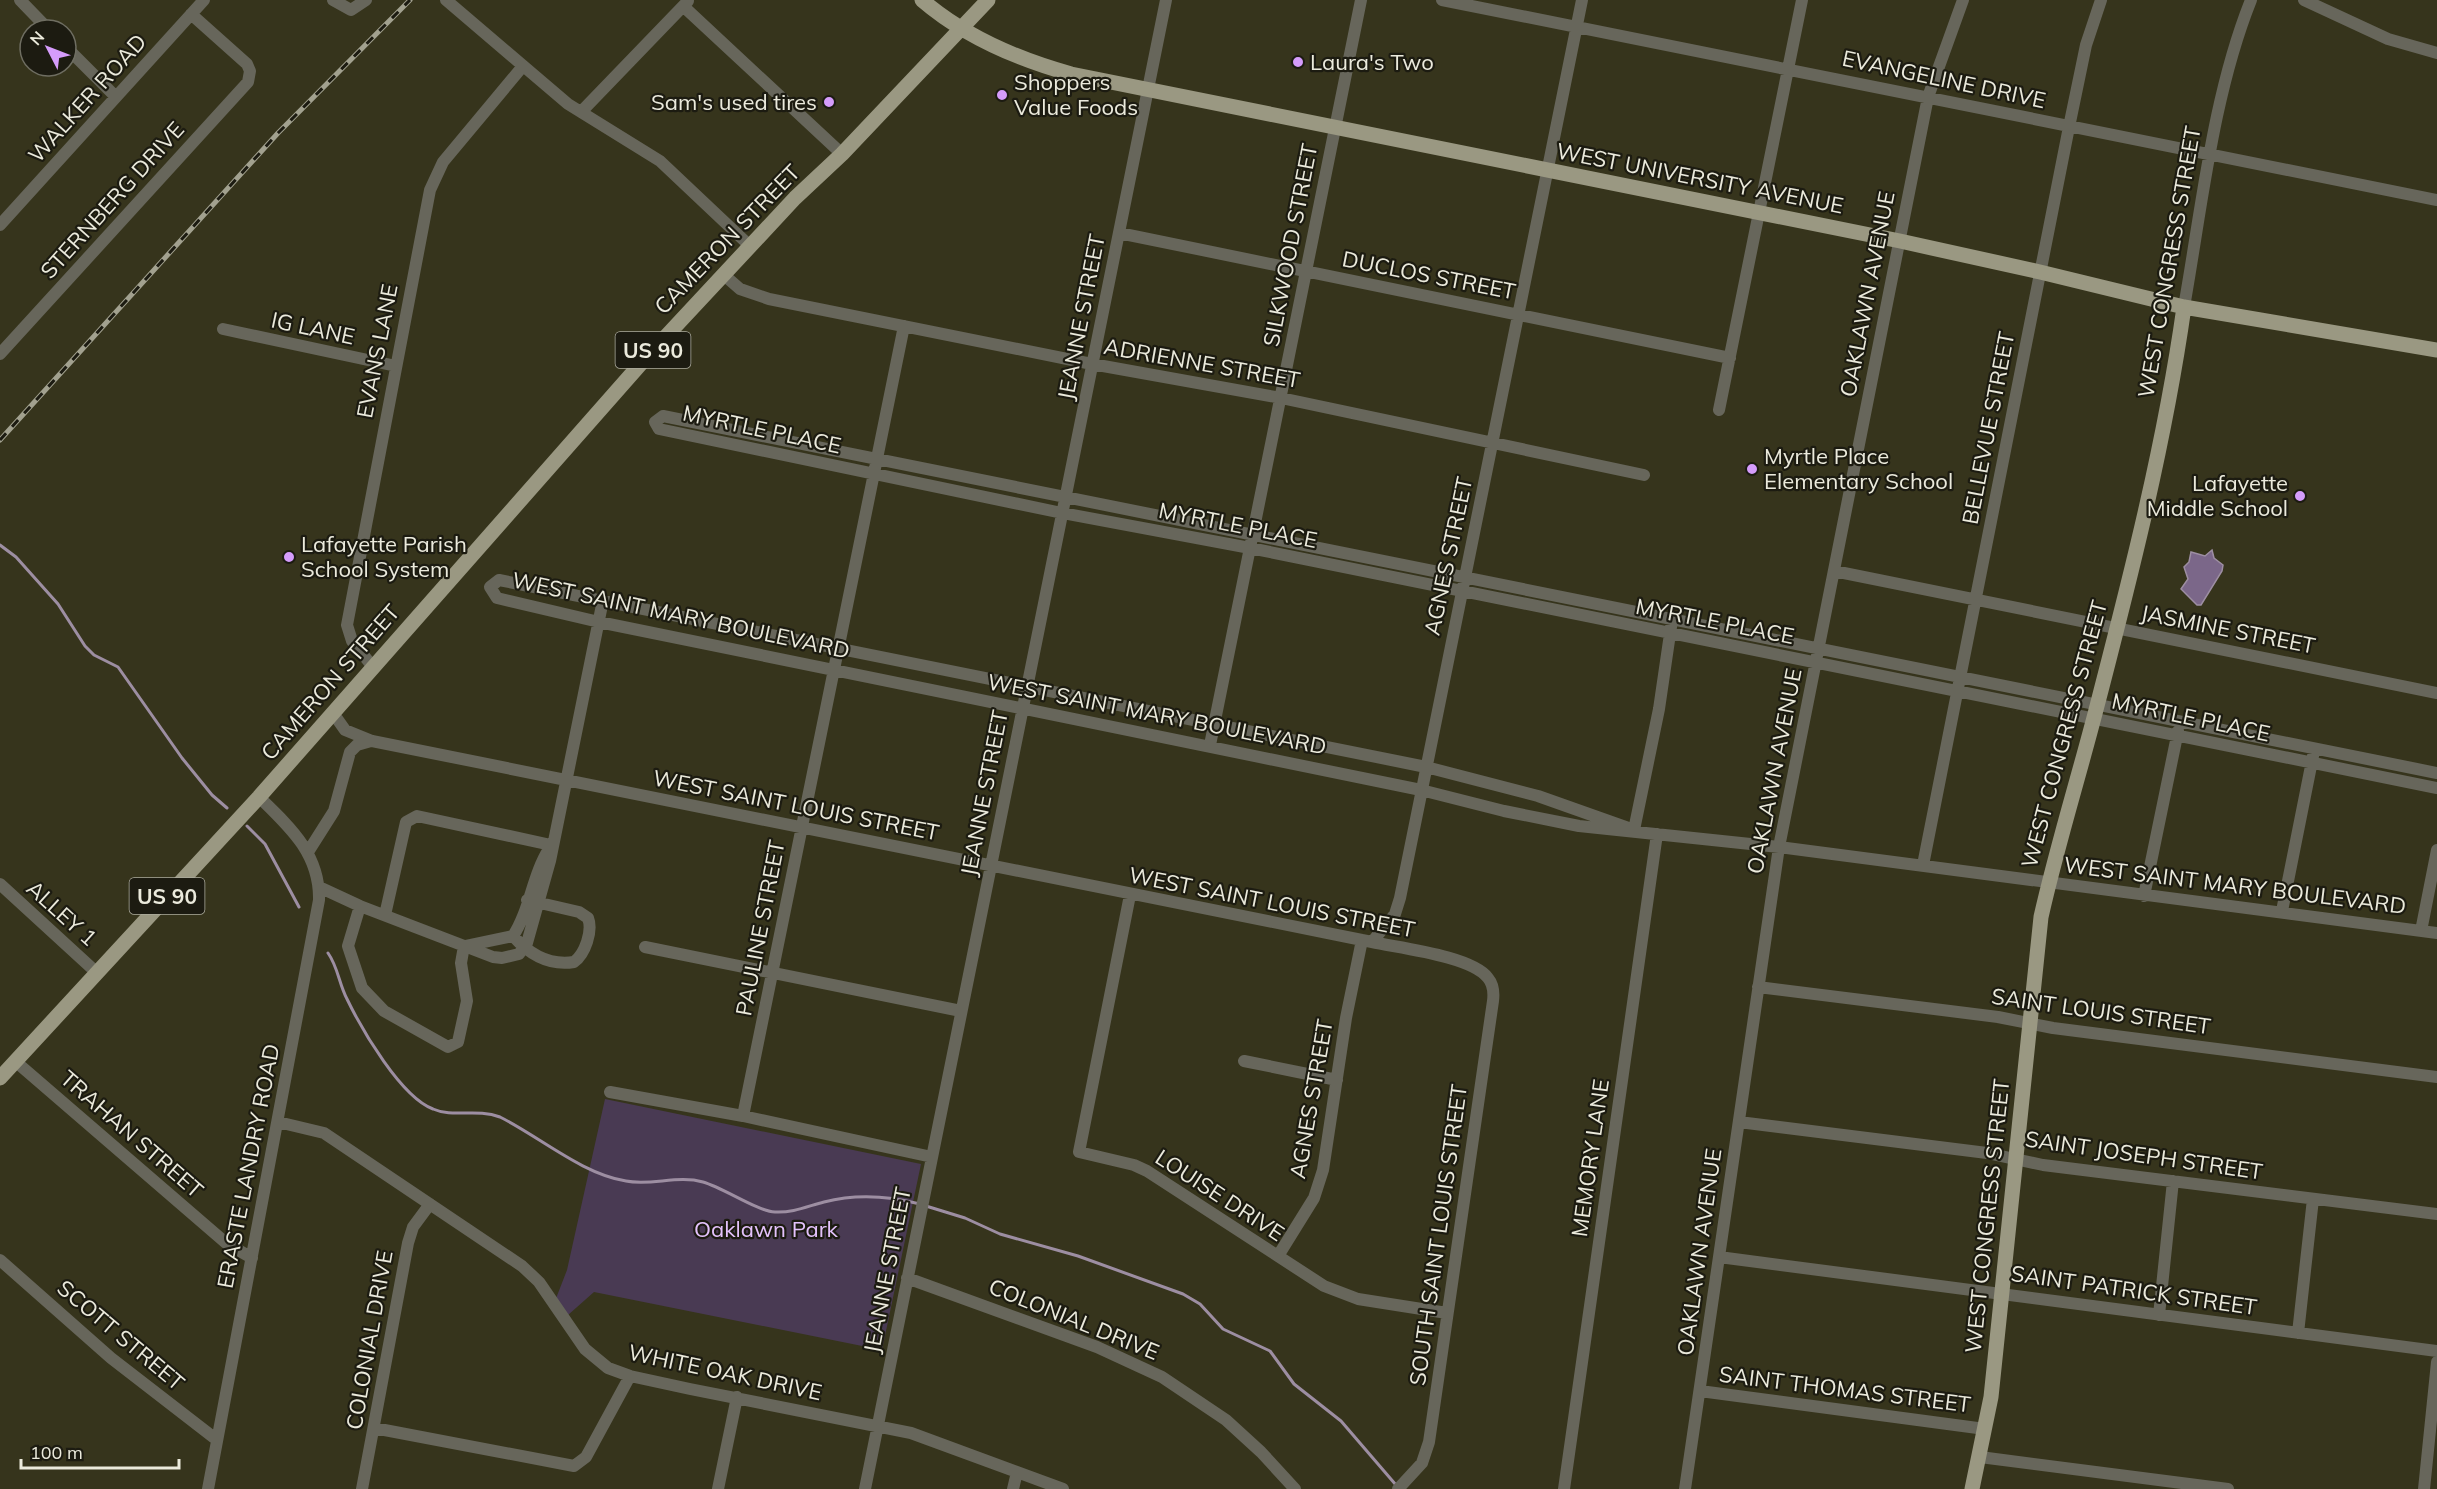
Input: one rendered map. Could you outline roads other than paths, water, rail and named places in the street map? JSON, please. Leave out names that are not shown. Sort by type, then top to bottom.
[{"type":"main road","name":"WEST UNIVERSITY AVENUE","points":[[922,0],[961,29],[1006,51],[1053,69],[1900,241],[2184,307],[2437,350]]},
{"type":"main road","name":"CAMERON STREET","points":[[0,1078],[259,797],[594,416],[750,246],[842,154],[988,0]]},
{"type":"main road","name":"WEST CONGRESS STREET","points":[[1972,1489],[1985,1429],[2016,1159],[2037,946],[2049,882],[2096,712],[2154,471],[2184,307]]},
{"type":"street","points":[[20,0],[37,18]]},
{"type":"street","name":"WALKER ROAD","points":[[0,224],[204,0]]},
{"type":"street","points":[[333,0],[351,10],[366,0]]},
{"type":"street","points":[[446,0],[554,94],[660,161],[750,246]]},
{"type":"street","name":"JEANNE STREET","points":[[865,1489],[1023,708],[1025,688],[1166,0]]},
{"type":"street","name":"SILKWOOD STREET","points":[[1210,746],[1361,0]]},
{"type":"street","name":"EVANGELINE DRIVE","points":[[1442,0],[2069,127],[2212,153],[2437,201]]},
{"type":"street","name":"AGNES STREET","points":[[1278,1256],[1318,1189],[1337,1080],[1367,941],[1395,914],[1400,898],[1582,0]]},
{"type":"street","points":[[1719,410],[1802,0]]},
{"type":"street","name":"OAKLAWN AVENUE","points":[[1685,1489],[1779,847],[1928,97],[1963,0]]},
{"type":"street","name":"BELLEVUE STREET","points":[[1923,865],[2069,127],[2086,45],[2101,0]]},
{"type":"street","name":"WEST CONGRESS STREET","points":[[2184,307],[2225,81],[2251,0]]},
{"type":"street","points":[[2304,0],[2388,39],[2437,53]]},
{"type":"street","points":[[581,112],[686,3],[842,154]]},
{"type":"street","name":"STERNBERG DRIVE","points":[[0,354],[246,85],[250,71],[247,64],[192,14]]},
{"type":"street","points":[[78,59],[116,97]]},
{"type":"street","name":"EVANS LANE","points":[[373,667],[352,641],[347,625],[434,179],[443,162],[523,66]]},
{"type":"street","name":"DUCLOS STREET","points":[[1119,233],[1730,358]]},
{"type":"street","name":"ADRIENNE STREET","points":[[724,275],[740,289],[769,299],[1092,364],[1281,398],[1644,475]]},
{"type":"street","name":"PAULINE STREET","points":[[744,1116],[904,326]]},
{"type":"street","name":"IG LANE","points":[[223,329],[396,366]]},
{"type":"street","name":"MYRTLE PLACE","points":[[2437,773],[2180,721],[2096,712],[1957,691],[1462,593],[1250,548],[1062,513],[659,429],[655,422],[663,416],[1465,578],[1673,617],[1959,677],[2096,712],[2177,737],[2437,788]]},
{"type":"street","name":"JASMINE STREET","points":[[1834,571],[2437,693]]},
{"type":"street","name":"WEST SAINT MARY BOULEVARD","points":[[1634,830],[1539,796],[1426,767],[1215,723],[1025,688],[603,600],[499,580],[490,587],[497,598],[599,622],[1210,746],[1579,826],[1779,847],[2437,933]]},
{"type":"street","points":[[319,887],[360,906],[502,958],[514,956],[524,948],[533,901],[552,845],[567,780],[603,600]]},
{"type":"street","points":[[1634,830],[1659,710],[1673,617]]},
{"type":"street","points":[[333,713],[345,730],[372,741]]},
{"type":"street","points":[[2144,896],[2180,721]]},
{"type":"street","points":[[308,852],[334,811],[350,752],[361,742],[372,741]]},
{"type":"street","name":"WEST SAINT LOUIS STREET","points":[[372,741],[1367,941],[1458,961],[1472,966],[1489,979]]},
{"type":"street","points":[[2282,911],[2314,749]]},
{"type":"street","name":"ERASTE LANDRY ROAD","points":[[208,1489],[315,923],[319,887],[308,852],[283,821],[259,797]]},
{"type":"street","points":[[385,915],[406,822],[410,818],[417,816],[552,845]]},
{"type":"street","name":"MEMORY LANE","points":[[1563,1489],[1657,834]]},
{"type":"street","points":[[2421,931],[2437,850]]},
{"type":"street","name":"ALLEY 1","points":[[0,884],[96,972]]},
{"type":"street","name":"LOUISE DRIVE","points":[[1130,895],[1079,1152],[1134,1165],[1147,1172],[1342,1294],[1448,1313]]},
{"type":"street","points":[[464,946],[513,936],[533,901]]},
{"type":"street","points":[[513,936],[537,957],[565,963],[574,962],[585,950],[590,925],[588,918],[579,912],[533,901]]},
{"type":"street","points":[[360,906],[348,946],[362,988],[384,1011],[448,1047],[458,1042],[467,1001],[461,963],[464,946]]},
{"type":"street","points":[[645,947],[961,1011]]},
{"type":"street","name":"SOUTH SAINT LOUIS STREET","points":[[1398,1489],[1422,1463],[1429,1442],[1493,1001],[1489,979]]},
{"type":"street","name":"SAINT LOUIS STREET","points":[[1758,987],[2437,1077]]},
{"type":"street","name":"TRAHAN STREET","points":[[15,1061],[232,1248],[252,1258]]},
{"type":"street","points":[[1244,1061],[1337,1080]]},
{"type":"street","points":[[610,1092],[744,1116],[932,1157]]},
{"type":"street","name":"WHITE OAK DRIVE","points":[[278,1122],[324,1133],[531,1273],[585,1349],[608,1368],[630,1376],[911,1433],[1063,1489]]},
{"type":"street","name":"SAINT JOSEPH STREET","points":[[1739,1122],[2437,1214]]},
{"type":"street","points":[[2159,1315],[2173,1181]]},
{"type":"street","points":[[2298,1333],[2313,1199]]},
{"type":"street","name":"COLONIAL DRIVE","points":[[362,1489],[408,1243],[414,1227],[430,1204]]},
{"type":"street","name":"SAINT PATRICK STREET","points":[[1719,1257],[2437,1351]]},
{"type":"street","name":"SCOTT STREET","points":[[0,1260],[111,1358],[217,1440]]},
{"type":"street","name":"COLONIAL DRIVE","points":[[907,1278],[1097,1347],[1162,1377],[1226,1420],[1262,1452],[1295,1489]]},
{"type":"street","points":[[2424,1489],[2437,1362]]},
{"type":"street","points":[[374,1428],[574,1466],[579,1465],[586,1457],[630,1376]]},
{"type":"street","name":"SAINT THOMAS STREET","points":[[1700,1392],[1985,1429]]},
{"type":"street","points":[[718,1489],[737,1397]]},
{"type":"street","points":[[1980,1457],[2228,1489]]},
{"type":"street","points":[[1013,1489],[1017,1472]]},
{"type":"waterway","points":[[0,545],[16,557],[58,604],[85,646],[94,655],[118,667],[182,758],[212,795],[227,808]]},
{"type":"waterway","points":[[247,826],[265,844],[299,907]]},
{"type":"waterway","points":[[328,953],[344,993],[372,1044],[408,1091],[433,1109],[449,1113],[482,1113],[500,1117],[577,1163],[610,1177],[635,1182],[694,1180],[721,1189],[768,1211],[788,1211],[836,1199],[860,1197],[896,1199],[920,1204]]},
{"type":"waterway","points":[[926,1206],[965,1218],[1000,1234],[1078,1256],[1183,1294],[1200,1304],[1223,1329],[1270,1351],[1294,1384],[1341,1421],[1396,1485]]},
{"type":"railway","points":[[0,440],[278,133],[410,0]]},
{"type":"place","name":"Laura's Two","points":[[1298,62]]},
{"type":"place","name":"Shoppers Value Foods","points":[[1002,95]]},
{"type":"place","name":"Sam's used tires","points":[[829,102]]},
{"type":"place","name":"Myrtle Place Elementary School","points":[[1752,469]]},
{"type":"place","name":"Lafayette Middle School","points":[[2300,496]]},
{"type":"place","name":"Lafayette Parish School System","points":[[289,557]]},
{"type":"park label","name":"Oaklawn Park","points":[[766,1229]]}]
